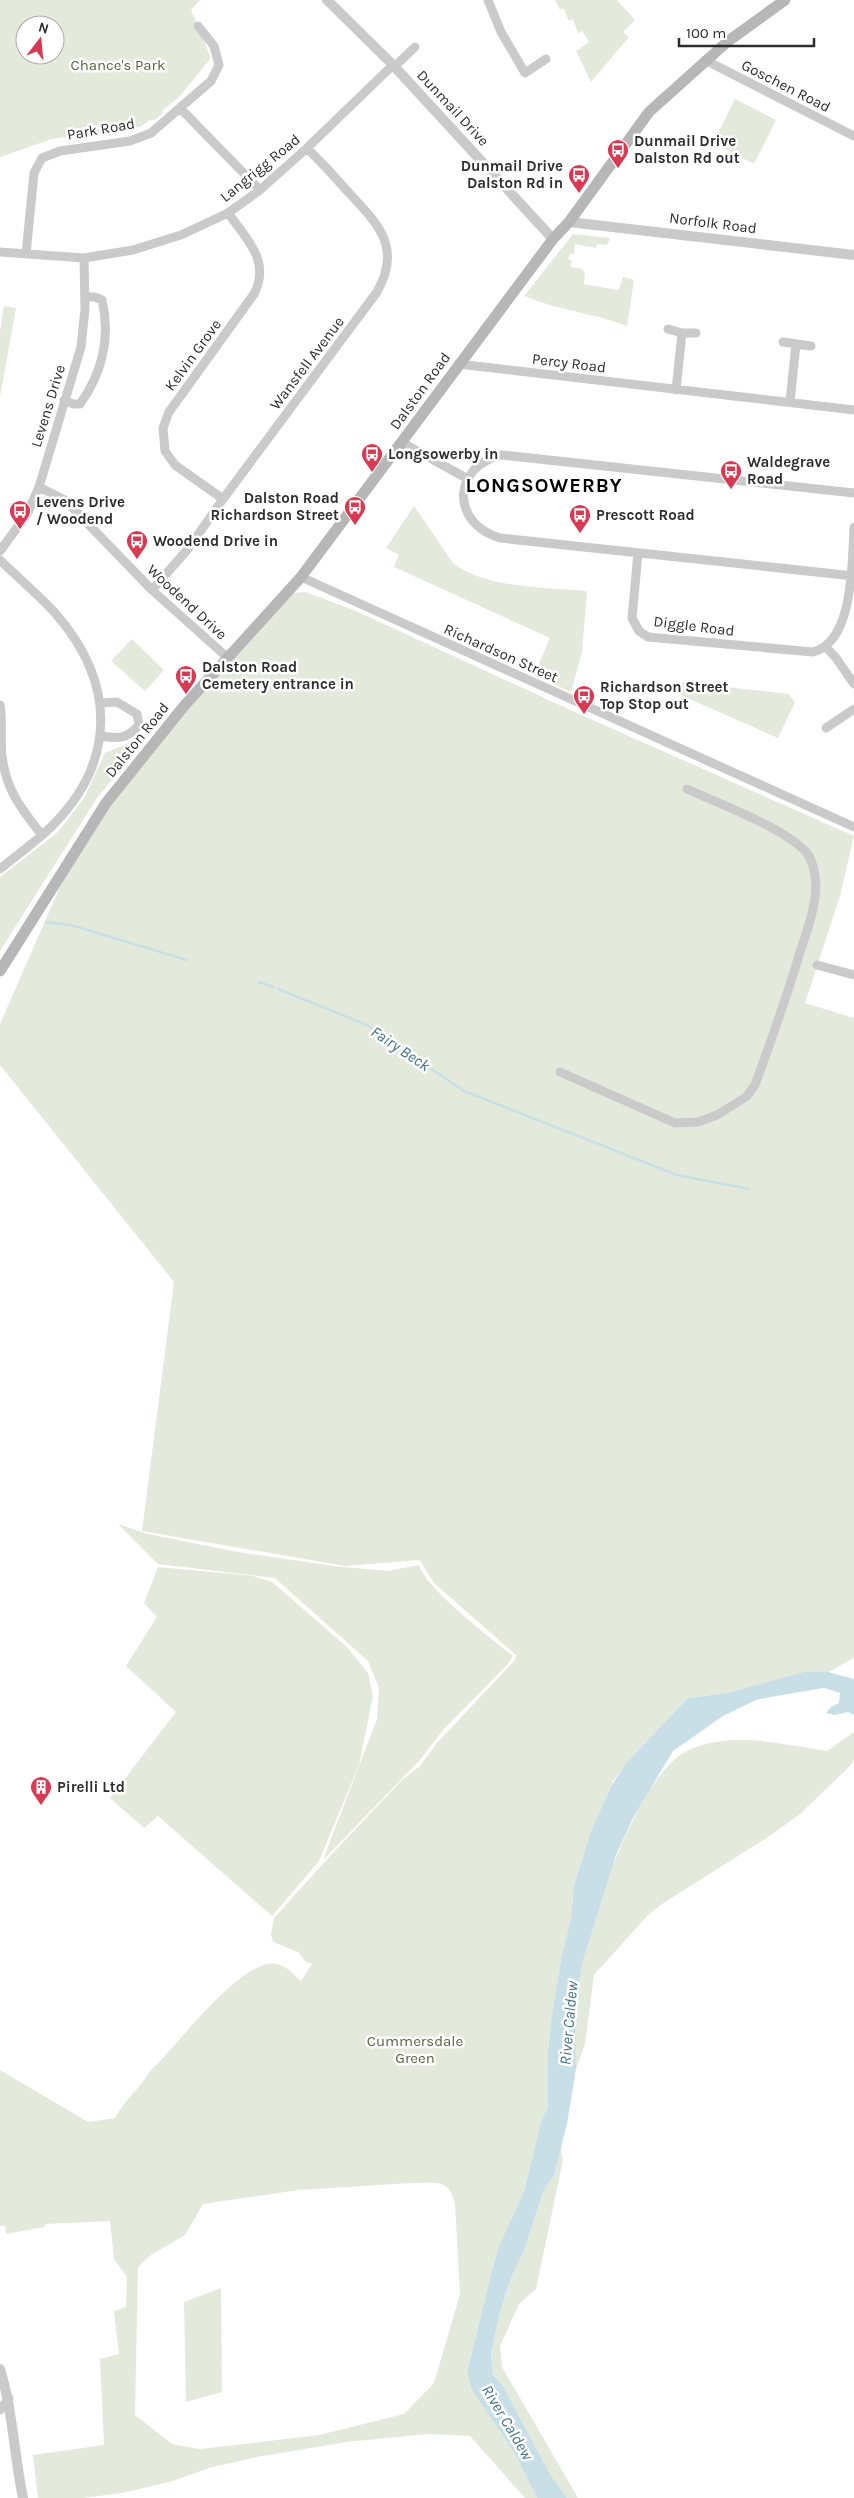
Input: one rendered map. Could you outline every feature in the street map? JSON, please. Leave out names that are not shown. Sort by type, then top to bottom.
[{"type":"main road","name":"Dalston Road","points":[[0,971],[106,803],[169,724],[301,578],[458,364],[569,222],[650,112],[727,42],[785,0]]},
{"type":"street","name":"Dunmail Drive","points":[[327,0],[393,66],[554,239]]},
{"type":"street","points":[[488,0],[501,32],[525,73],[546,59]]},
{"type":"street","name":"Park Road","points":[[26,254],[34,173],[42,158],[60,151],[130,141],[152,133],[211,81],[219,65],[214,46],[198,26]]},
{"type":"street","name":"Langrigg Road","points":[[0,252],[84,258],[132,250],[181,235],[228,213],[260,190],[415,47]]},
{"type":"street","name":"Goschen Road","points":[[706,60],[854,136]]},
{"type":"street","points":[[180,108],[260,190]]},
{"type":"street","name":"Wansfell Avenue","points":[[152,590],[188,549],[223,498],[377,292],[386,273],[386,241],[377,223],[307,148]]},
{"type":"street","name":"Kelvin Grove","points":[[223,498],[175,465],[165,451],[162,436],[169,412],[254,294],[259,283],[261,268],[257,254],[228,213]]},
{"type":"street","name":"Norfolk Road","points":[[569,222],[854,255]]},
{"type":"street","name":"Levens Drive","points":[[0,551],[27,514],[38,487],[81,347],[85,297],[84,258]]},
{"type":"street","points":[[64,400],[73,404],[80,404],[100,368],[105,349],[102,300],[95,297],[85,297]]},
{"type":"street","points":[[668,329],[682,333],[696,332]]},
{"type":"street","points":[[676,390],[682,333]]},
{"type":"street","points":[[783,342],[811,346]]},
{"type":"street","points":[[790,402],[796,344]]},
{"type":"street","name":"Percy Road","points":[[458,364],[854,410]]},
{"type":"street","points":[[401,442],[468,479]]},
{"type":"street","points":[[852,576],[500,538],[483,532],[470,520],[464,506],[468,479],[472,472],[483,462],[495,457],[509,455],[854,493]]},
{"type":"street","name":"Woodend Drive","points":[[38,487],[66,500],[152,590],[228,658]]},
{"type":"street","points":[[854,527],[852,576],[842,621],[826,647],[854,684]]},
{"type":"street","name":"Diggle Road","points":[[638,553],[632,618],[639,631],[648,636],[813,652],[826,647]]},
{"type":"street","points":[[0,560],[54,613],[73,637],[88,663],[101,702],[101,736],[92,772],[71,804],[52,826],[0,869]]},
{"type":"street","name":"Richardson Street","points":[[301,578],[854,827]]},
{"type":"street","points":[[101,702],[117,702],[137,714],[138,725],[131,734],[124,738],[101,736]]},
{"type":"street","points":[[0,705],[2,754],[6,778],[14,798],[42,834]]},
{"type":"street","points":[[826,728],[854,709]]},
{"type":"street","points":[[560,1072],[675,1123],[698,1122],[717,1115],[746,1098],[755,1085],[788,991],[812,912],[816,895],[814,870],[808,856],[784,836],[760,822],[687,789]]},
{"type":"street","points":[[818,965],[854,974]]},
{"type":"street","points":[[0,2369],[9,2398],[23,2498]]},
{"type":"street","points":[[0,2410],[9,2398]]},
{"type":"green space","name":"Chance's Park","points":[[0,0],[200,0],[191,10],[211,58],[180,96],[162,111],[163,113],[155,120],[150,120],[140,127],[52,139],[0,157]]},
{"type":"green space","points":[[555,0],[617,0],[635,20],[623,32],[629,37],[591,82],[576,51],[589,42],[582,31],[578,33],[573,19],[569,21],[563,8],[560,10]]},
{"type":"green space","points":[[735,99],[776,120],[754,164],[713,143]]},
{"type":"green space","points":[[573,234],[610,238],[607,245],[597,244],[596,248],[575,244],[574,254],[570,254],[568,259],[572,260],[571,267],[582,269],[585,273],[584,284],[617,290],[623,277],[634,280],[627,326],[549,305],[524,296]]},
{"type":"green space","points":[[4,306],[16,308],[0,397],[0,331]]},
{"type":"green space","points":[[414,506],[453,563],[466,571],[499,582],[517,585],[587,591],[582,652],[571,692],[534,675],[550,638],[394,567],[399,555],[386,548]]},
{"type":"green space","name":"Cummersdale Green","points":[[306,592],[356,611],[579,714],[854,836],[840,896],[805,1003],[854,1018],[854,1658],[828,1672],[805,1673],[727,1693],[688,1698],[631,1758],[613,1781],[591,1831],[574,1885],[571,1917],[561,1959],[551,2021],[548,2051],[548,2108],[542,2118],[524,2191],[499,2247],[467,2372],[514,2452],[537,2498],[525,2498],[470,2436],[428,2434],[347,2442],[257,2457],[209,2468],[173,2481],[122,2493],[83,2498],[38,2498],[33,2455],[104,2445],[100,2359],[119,2354],[114,2311],[126,2307],[127,2277],[114,2259],[110,2221],[45,2224],[45,2227],[6,2234],[5,2226],[0,2226],[0,2070],[88,2122],[115,2118],[150,2071],[210,2006],[246,1975],[262,1966],[277,1964],[287,1969],[301,1981],[312,1964],[305,1961],[298,1952],[273,1942],[271,1934],[274,1918],[402,1780],[420,1766],[437,1743],[515,1660],[516,1655],[434,1583],[420,1560],[345,1566],[142,1531],[174,1282],[0,1065],[0,1024],[77,848],[185,707],[294,593]],"holes":[[[411,2183],[440,2184],[449,2189],[452,2195],[455,2204],[460,2294],[434,2383],[404,2414],[319,2435],[200,2449],[172,2444],[135,2415],[138,2267],[151,2255],[185,2235],[203,2204],[299,2190]]]},
{"type":"green space","points":[[132,639],[164,670],[145,691],[111,661]]},
{"type":"green space","points":[[682,682],[788,694],[795,702],[778,738],[678,694]]},
{"type":"green space","points":[[148,735],[97,798],[0,951],[0,877],[58,832],[84,798],[105,753]]},
{"type":"green space","points":[[118,1524],[148,1534],[238,1552],[333,1566],[387,1571],[419,1565],[424,1575],[446,1600],[513,1656],[508,1664],[442,1731],[420,1760],[323,1860],[377,1719],[379,1688],[368,1661],[275,1578],[158,1564]]},
{"type":"green space","points":[[158,1567],[253,1576],[272,1582],[347,1647],[368,1673],[373,1696],[359,1765],[319,1861],[272,1916],[158,1816],[144,1828],[110,1798],[176,1712],[126,1666],[157,1617],[144,1603]]},
{"type":"green space","points":[[854,1732],[854,1760],[851,1765],[800,1814],[768,1837],[662,1904],[648,1915],[594,1975],[585,2044],[576,2069],[575,2000],[587,1941],[614,1863],[631,1824],[650,1791],[669,1765],[689,1750],[705,1744],[740,1740],[827,1751]]},
{"type":"green space","points":[[560,2146],[563,2160],[536,2289],[519,2304],[500,2346],[502,2367],[578,2498],[567,2498],[550,2474],[502,2384],[493,2375],[491,2355],[500,2312],[511,2278],[525,2248],[543,2192],[554,2175]]},
{"type":"green space","points":[[221,2288],[222,2392],[186,2402],[184,2302]]},
{"type":"water","name":"River Caldew","points":[[805,1672],[828,1672],[854,1679],[854,1715],[848,1712],[835,1715],[826,1713],[831,1707],[839,1703],[840,1693],[824,1688],[756,1700],[723,1716],[673,1751],[633,1818],[616,1855],[583,1960],[575,2000],[576,2069],[567,2124],[554,2175],[543,2192],[525,2248],[511,2278],[500,2312],[491,2355],[493,2375],[502,2384],[550,2474],[567,2498],[537,2498],[514,2452],[472,2390],[467,2372],[499,2246],[524,2191],[542,2118],[548,2108],[548,2051],[551,2021],[561,1959],[571,1917],[574,1885],[591,1831],[611,1786],[627,1762],[688,1698],[727,1693]]},
{"type":"waterway","name":"Fairy Beck","points":[[46,922],[71,925],[187,960]]},
{"type":"waterway","name":"Fairy Beck","points":[[259,982],[273,987]]},
{"type":"waterway","name":"Fairy Beck","points":[[278,989],[367,1025],[464,1091],[677,1175],[749,1189]]},
{"type":"place","name":"Dunmail Drive Dalston Rd out","points":[[618,169]]},
{"type":"place","name":"Dunmail Drive Dalston Rd in","points":[[579,194]]},
{"type":"place","name":"Longsowerby in","points":[[372,473]]},
{"type":"place","name":"Waldegrave Road","points":[[731,490]]},
{"type":"place","name":"Dalston Road Richardson Street","points":[[355,526]]},
{"type":"place","name":"Levens Drive / Woodend","points":[[20,530]]},
{"type":"place","name":"Prescott Road","points":[[580,534]]},
{"type":"place","name":"Woodend Drive in","points":[[137,560]]},
{"type":"place","name":"Dalston Road Cemetery entrance in","points":[[186,695]]},
{"type":"place","name":"Richardson Street Top Stop out","points":[[584,715]]},
{"type":"place","name":"Pirelli Ltd","points":[[41,1806]]},
{"type":"district","name":"LONGSOWERBY","points":[[544,485]]}]
